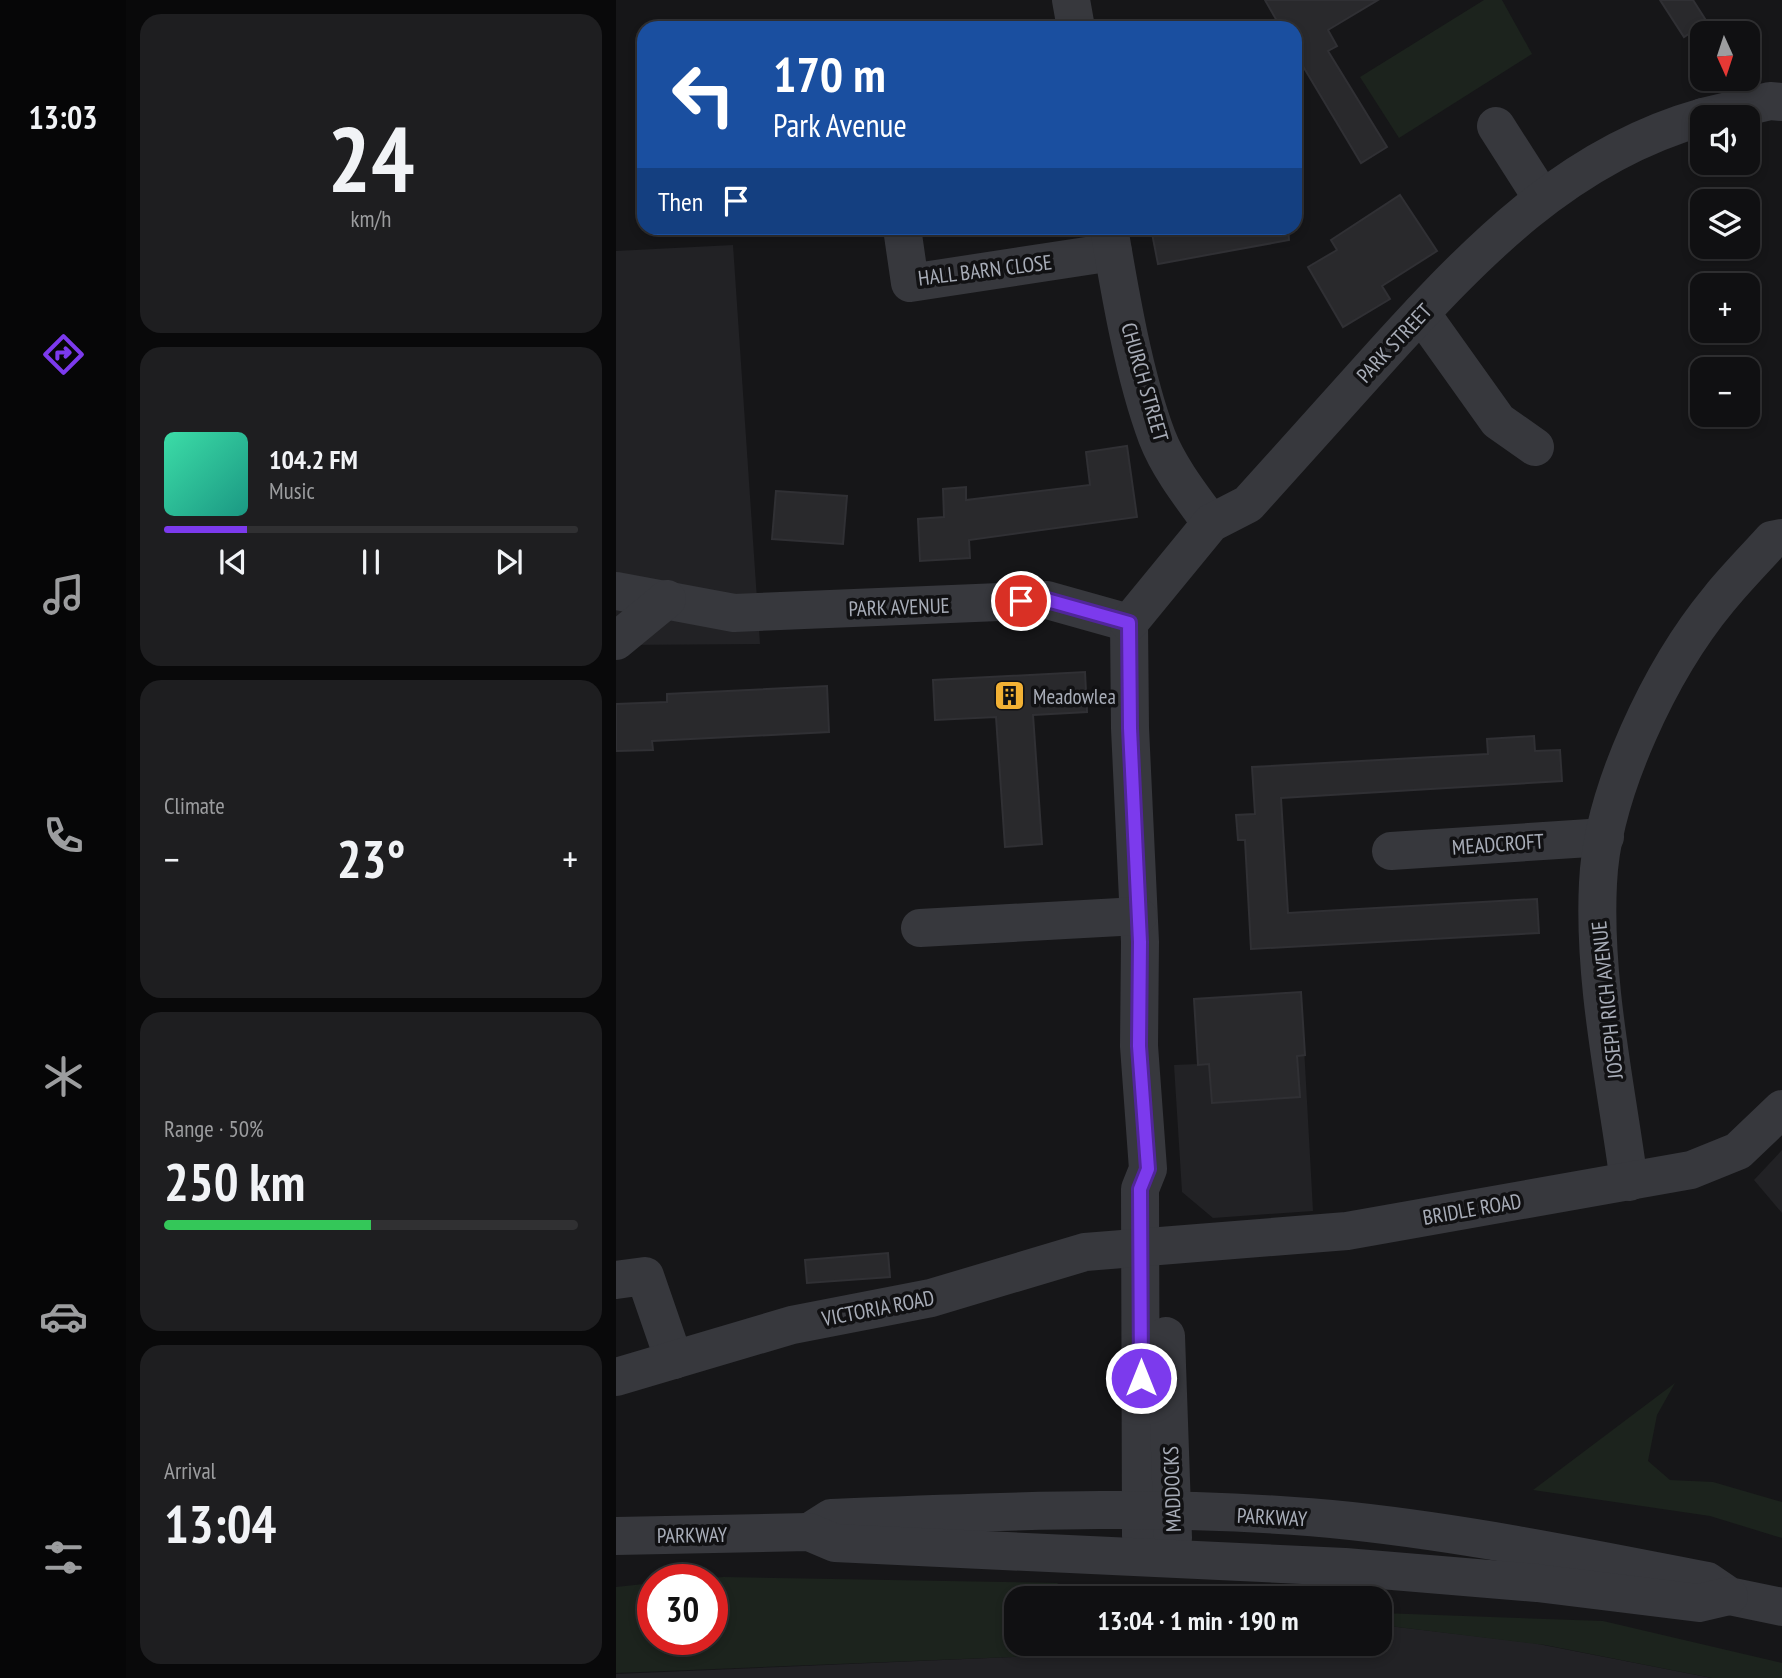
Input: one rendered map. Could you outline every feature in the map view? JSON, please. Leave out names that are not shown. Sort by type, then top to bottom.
[{"type":"street","points":[[1071,0],[1075,21]]},
{"type":"street","name":"PARK STREET","points":[[1753,105],[1770,101],[1782,102]]},
{"type":"street","name":"PARK STREET","points":[[1129,623],[1212,523],[1248,504],[1421,313],[1503,229],[1542,198],[1598,163],[1662,129],[1690,121]]},
{"type":"street","points":[[1496,127],[1542,198]]},
{"type":"street","name":"HALL BARN CLOSE","points":[[903,235],[910,283],[1111,240]]},
{"type":"street","name":"CHURCH STREET","points":[[1111,240],[1136,360],[1157,438],[1190,495],[1212,523]]},
{"type":"street","points":[[1421,313],[1498,421],[1535,447]]},
{"type":"street","name":"JOSEPH RICH AVENUE","points":[[1629,1182],[1598,954],[1598,881],[1613,796],[1630,752],[1668,676],[1717,600],[1772,541],[1782,538]]},
{"type":"street","name":"PARK AVENUE","points":[[616,591],[734,613],[1047,600],[1129,623]]},
{"type":"street","points":[[616,641],[667,599]]},
{"type":"street","name":"MADDOCKS","points":[[1129,623],[1139,1046],[1148,1169],[1159,1187],[1151,1244],[1157,1560]]},
{"type":"street","name":"MEADCROFT","points":[[1391,851],[1605,837]]},
{"type":"street","points":[[920,928],[1138,916]]},
{"type":"street","name":"BRIDLE ROAD","points":[[1151,1244],[1347,1231],[1691,1170],[1738,1151],[1782,1109]]},
{"type":"street","name":"VICTORIA ROAD","points":[[616,1377],[792,1325],[931,1298],[1085,1251],[1151,1244]]},
{"type":"street","points":[[616,1280],[645,1276],[674,1360]]},
{"type":"street","name":"PARKWAY","points":[[809,1532],[831,1518],[1062,1510],[1157,1511],[1350,1521],[1485,1539],[1707,1581],[1728,1596],[1782,1607]]},
{"type":"street","name":"PARKWAY","points":[[616,1536],[809,1532],[835,1543],[1157,1560],[1275,1563],[1495,1579],[1699,1603],[1728,1596]]},
{"type":"shaded area","points":[[1484,0],[1502,0],[1532,54],[1399,138],[1360,77]]},
{"type":"shaded area","points":[[733,245],[760,644],[616,645],[616,251]]},
{"type":"shaded area","points":[[1301,992],[1313,1211],[1213,1218],[1182,1192],[1174,1065],[1198,1064],[1194,999]]},
{"type":"shaded area","points":[[1782,1150],[1782,1213],[1754,1180]]},
{"type":"shaded area","points":[[1675,1383],[1657,1415],[1648,1461],[1670,1480],[1713,1482],[1782,1502],[1782,1538],[1710,1516],[1533,1490]]},
{"type":"shaded area","points":[[728,1577],[1057,1583],[1063,1586],[1004,1586],[1004,1656],[1034,1656],[616,1673],[616,1587],[637,1585],[637,1655],[728,1655]]},
{"type":"shaded area","points":[[1392,1613],[1603,1621],[1782,1663],[1782,1678],[1712,1678],[1545,1645],[1392,1626]]},
{"type":"shaded area","points":[[1392,1626],[1533,1643],[1712,1678],[616,1678],[616,1674],[1038,1656],[1392,1656]]},
{"type":"building","points":[[1265,0],[1378,0],[1328,30],[1337,46],[1328,51],[1387,147],[1361,163],[1302,65],[1302,21],[1277,21]]},
{"type":"building","points":[[1660,0],[1693,0],[1706,21],[1690,21],[1690,33],[1684,37]]},
{"type":"building","points":[[1400,195],[1437,251],[1382,286],[1390,299],[1343,327],[1308,267],[1337,250],[1331,240]]},
{"type":"building","points":[[1152,235],[1289,235],[1289,240],[1158,264]]},
{"type":"building","points":[[1127,446],[1137,517],[969,540],[970,558],[920,561],[918,519],[944,517],[943,489],[966,487],[966,500],[1090,485],[1086,452]]},
{"type":"building","points":[[776,491],[847,496],[843,544],[772,539]]},
{"type":"building","points":[[1085,672],[1087,712],[1033,715],[1042,844],[1005,847],[996,717],[935,720],[933,680]]},
{"type":"building","points":[[827,686],[829,732],[652,741],[653,750],[616,751],[616,704],[667,702],[667,694]]},
{"type":"building","points":[[1534,736],[1535,751],[1560,750],[1562,781],[1281,798],[1288,913],[1537,899],[1539,933],[1251,949],[1245,840],[1238,840],[1236,815],[1255,814],[1252,767],[1488,754],[1487,739]]},
{"type":"building","points":[[1301,992],[1305,1055],[1297,1056],[1300,1097],[1212,1103],[1209,1064],[1198,1065],[1194,999]]},
{"type":"building","points":[[888,1253],[890,1277],[807,1283],[805,1260]]},
{"type":"place","name":"Meadowlea","points":[[1010,696]]},
{"type":"route","points":[[1021,601],[1047,600],[1129,623],[1130,728],[1140,942],[1139,1046],[1148,1169],[1140,1189],[1141,1378]]}]
